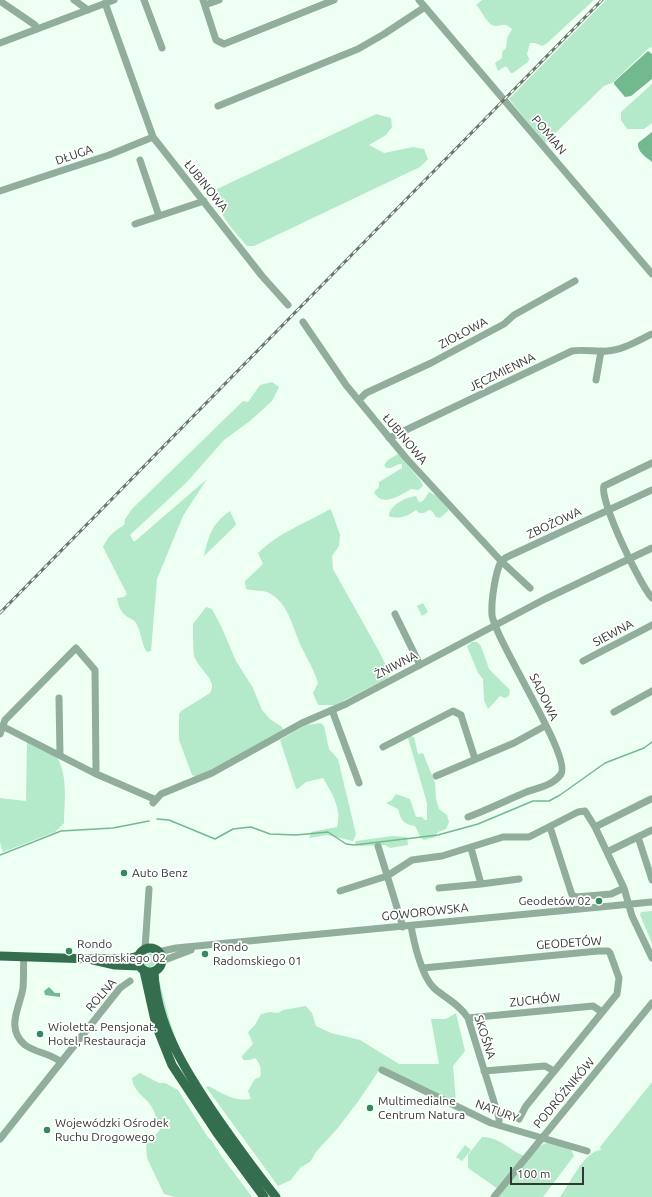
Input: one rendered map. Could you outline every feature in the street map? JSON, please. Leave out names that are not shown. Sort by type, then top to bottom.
[{"type":"main road","points":[[0,956],[91,959],[105,957],[127,959],[138,956],[145,949],[152,948],[160,956],[159,967],[154,971]]},
{"type":"main road","points":[[138,956],[156,1024],[172,1064],[217,1133],[264,1197]]},
{"type":"main road","points":[[91,959],[104,964],[154,971]]},
{"type":"main road","points":[[154,971],[158,1000],[163,1018],[180,1060],[239,1149],[276,1197]]},
{"type":"street","points":[[74,0],[88,10]]},
{"type":"street","points":[[0,43],[114,0]]},
{"type":"street","points":[[144,0],[162,48]]},
{"type":"street","points":[[219,0],[204,3],[216,40],[224,44],[334,0]]},
{"type":"street","name":"POMIAN","points":[[419,0],[505,99],[652,274]]},
{"type":"street","points":[[0,1],[35,25],[37,29]]},
{"type":"street","name":"ŁUBINOWA","points":[[105,3],[153,137],[262,276],[288,305]]},
{"type":"street","points":[[218,106],[358,49],[426,9]]},
{"type":"street","name":"DŁUGA","points":[[0,190],[109,155],[153,137]]},
{"type":"street","points":[[140,160],[159,216]]},
{"type":"street","points":[[135,224],[204,201]]},
{"type":"street","name":"ZIOŁOWA","points":[[359,400],[366,393],[431,363],[504,324],[514,315],[575,281]]},
{"type":"street","name":"ŁUBINOWA","points":[[303,322],[346,384],[389,438],[416,470],[501,561]]},
{"type":"street","name":"JĘCZMIENNA","points":[[389,438],[572,351],[581,349],[601,351],[620,348],[652,334]]},
{"type":"street","points":[[596,380],[601,351]]},
{"type":"street","points":[[652,464],[604,486],[603,491],[608,511],[644,587],[652,598]]},
{"type":"street","name":"ZBOŻOWA","points":[[501,561],[652,490]]},
{"type":"street","name":"ŻNIWNA","points":[[96,773],[154,801],[175,788],[212,774],[302,723],[332,710],[496,624],[652,548]]},
{"type":"street","points":[[501,561],[530,588]]},
{"type":"street","name":"SADOWA","points":[[468,816],[491,809],[557,780],[562,772],[563,765],[554,741],[545,726],[492,613],[496,571],[501,561]]},
{"type":"street","points":[[395,614],[420,665]]},
{"type":"street","name":"SIEWNA","points":[[583,661],[652,625]]},
{"type":"street","points":[[0,734],[2,726],[5,720],[76,648],[95,670],[96,773],[2,726]]},
{"type":"street","points":[[614,712],[652,692]]},
{"type":"street","points":[[59,698],[60,755]]},
{"type":"street","points":[[332,710],[359,783]]},
{"type":"street","points":[[383,747],[453,712],[461,715],[475,759]]},
{"type":"street","points":[[436,776],[514,743],[545,726]]},
{"type":"street","points":[[595,827],[651,799]]},
{"type":"street","points":[[340,891],[387,876],[412,860],[442,856],[503,837],[528,837],[578,812],[583,811],[587,813],[595,827],[624,888],[630,904],[632,916],[652,958]]},
{"type":"street","points":[[550,827],[572,895],[576,897],[611,894],[624,888]]},
{"type":"street","points":[[607,852],[652,830]]},
{"type":"street","points":[[638,837],[652,880]]},
{"type":"street","name":"SKOŚNA","points":[[378,846],[387,876],[430,984],[460,1007],[468,1018],[499,1118],[499,1125]]},
{"type":"street","points":[[471,848],[482,884]]},
{"type":"street","points":[[439,888],[519,879]]},
{"type":"street","points":[[145,949],[149,888]]},
{"type":"street","name":"GOWOROWSKA","points":[[160,956],[170,956],[200,947],[652,902]]},
{"type":"street","name":"GEODETÓW","points":[[423,968],[608,951],[612,958],[619,984],[617,994],[554,1071],[522,1112],[519,1119]]},
{"type":"street","points":[[24,957],[23,986],[14,1019],[16,1031],[20,1039],[27,1046],[54,1056],[61,1062]]},
{"type":"street","name":"ROLNA","points":[[0,1139],[120,988],[130,981]]},
{"type":"street","name":"PODRÓŻNIKÓW","points":[[494,1197],[652,1003]]},
{"type":"street","name":"ZUCHÓW","points":[[468,1018],[593,1006],[602,1012]]},
{"type":"street","points":[[484,1072],[545,1066],[554,1071]]},
{"type":"street","name":"NATURY","points":[[382,1070],[480,1118],[587,1151]]},
{"type":"shaded area","points":[[482,0],[594,0],[546,44],[542,46],[535,43],[530,43],[527,54],[529,59],[528,62],[511,73],[506,66],[498,71],[495,63],[502,58],[502,52],[506,48],[507,38],[512,29],[506,25],[496,26],[487,21],[476,5]]},
{"type":"shaded area","points":[[606,0],[652,0],[652,48],[650,47],[612,83],[604,86],[545,143],[509,99]]},
{"type":"shaded area","points":[[648,51],[652,54],[652,79],[631,96],[625,97],[614,82]]},
{"type":"shaded area","points":[[652,84],[652,123],[644,129],[627,129],[621,120],[621,112]]},
{"type":"shaded area","points":[[376,114],[391,118],[392,127],[386,135],[369,145],[384,153],[413,147],[424,149],[428,159],[420,167],[254,246],[247,246],[221,213],[218,205],[217,189]]},
{"type":"shaded area","points":[[652,132],[652,162],[640,152],[638,143]]},
{"type":"shaded area","points":[[272,382],[279,387],[272,401],[250,421],[224,440],[186,483],[130,535],[134,542],[207,479],[183,516],[157,579],[151,651],[147,652],[136,623],[123,613],[120,607],[117,598],[124,597],[127,594],[103,547],[112,534],[124,525],[125,519],[132,509],[243,401],[248,402],[260,385]]},
{"type":"shaded area","points":[[398,454],[421,481],[423,486],[418,490],[411,489],[392,499],[387,500],[377,497],[374,492],[379,487],[379,482],[402,468],[402,464],[391,468],[386,468],[384,465],[388,460]]},
{"type":"shaded area","points":[[429,492],[437,496],[448,509],[448,511],[440,518],[436,517],[432,511],[429,510],[424,513],[419,513],[416,510],[407,516],[396,518],[389,516],[392,508],[399,502],[416,496],[419,502],[423,501]]},
{"type":"shaded area","points":[[330,509],[340,535],[339,546],[332,556],[333,569],[380,653],[390,674],[386,679],[335,705],[318,705],[313,693],[318,683],[285,608],[274,596],[267,592],[246,589],[245,581],[263,564],[258,553],[266,546],[283,534]]},
{"type":"shaded area","points":[[230,511],[236,524],[204,556],[212,530],[219,520]]},
{"type":"shaded area","points":[[423,603],[428,612],[422,616],[417,606]]},
{"type":"shaded area","points":[[206,607],[212,609],[236,661],[253,688],[262,710],[270,719],[282,727],[284,732],[197,777],[192,775],[179,740],[179,714],[181,711],[210,693],[212,688],[210,679],[199,665],[194,655],[193,624]]},
{"type":"shaded area","points":[[472,642],[477,642],[481,646],[489,669],[510,690],[509,696],[505,698],[500,696],[488,709],[484,700],[483,679],[478,673],[467,646]]},
{"type":"shaded area","points":[[321,723],[324,726],[329,749],[338,759],[356,834],[353,841],[327,835],[309,838],[311,832],[337,827],[338,814],[335,801],[323,778],[306,782],[296,789],[280,740],[306,725]]},
{"type":"shaded area","points":[[411,736],[414,737],[418,754],[423,753],[435,783],[436,799],[439,809],[447,815],[449,822],[446,829],[438,832],[436,837],[424,840],[421,838],[415,826],[403,821],[398,809],[386,803],[392,800],[396,794],[410,799],[416,817],[422,817],[427,820],[427,803],[408,738]]},
{"type":"shaded area","points":[[27,740],[50,749],[61,765],[65,794],[64,823],[55,832],[3,852],[0,842],[0,798],[26,801]]},
{"type":"shaded area","points":[[392,836],[407,837],[408,845],[390,848],[385,845],[358,846],[355,844],[356,841]]},
{"type":"shaded area","points":[[652,911],[652,943],[640,915],[641,912]]},
{"type":"shaded area","points":[[149,953],[154,955],[156,960],[154,965],[149,967],[144,965],[142,960],[144,955]]},
{"type":"shaded area","points":[[157,983],[160,983],[172,1028],[185,1060],[229,1126],[228,1127],[189,1070],[168,1022]]},
{"type":"shaded area","points":[[49,987],[55,993],[60,993],[60,997],[45,995],[44,991]]},
{"type":"shaded area","points":[[306,1006],[312,1013],[316,1026],[331,1033],[360,1040],[399,1064],[439,1064],[431,1019],[446,1019],[456,1013],[465,1051],[453,1066],[456,1102],[419,1086],[382,1066],[357,1103],[337,1129],[316,1152],[310,1162],[301,1167],[291,1180],[278,1186],[206,1087],[208,1086],[233,1098],[245,1100],[251,1099],[248,1091],[255,1079],[260,1077],[261,1069],[255,1058],[243,1060],[242,1056],[253,1044],[248,1032],[255,1025],[261,1014],[270,1012],[278,1013],[283,1010]]},
{"type":"shaded area","points":[[140,1073],[159,1083],[165,1083],[178,1090],[207,1136],[252,1197],[175,1197],[164,1194],[147,1158],[146,1144],[160,1130],[153,1109],[134,1086],[132,1078]]},
{"type":"shaded area","points":[[652,1082],[652,1197],[560,1197],[583,1162],[595,1152],[601,1150],[600,1147]]},
{"type":"shaded area","points":[[482,1137],[496,1140],[524,1156],[530,1157],[540,1146],[552,1143],[571,1149],[574,1156],[543,1197],[499,1197],[500,1195],[498,1189],[468,1168],[468,1155]]},
{"type":"shaded area","points":[[465,1145],[471,1150],[462,1161],[456,1157]]},
{"type":"waterway","points":[[157,819],[169,820],[215,839],[233,829],[251,827],[270,834],[296,835],[328,832],[346,844],[354,845],[438,835],[478,824],[533,801],[549,801],[560,795],[605,763],[644,748],[652,742]]},
{"type":"waterway","points":[[0,855],[61,831],[113,828],[149,821]]},
{"type":"railway","points":[[0,613],[602,0]]},
{"type":"place","name":"Auto Benz","points":[[124,873]]},
{"type":"place","name":"Geodetów 02","points":[[599,901]]},
{"type":"place","name":"Rondo Radomskiego 02","points":[[69,951]]},
{"type":"place","name":"Rondo Radomskiego 01","points":[[205,954]]},
{"type":"place","name":"Wioletta. Pensjonat. Hotel, Restauracja","points":[[40,1034]]},
{"type":"place","name":"Multimedialne Centrum Natura","points":[[370,1108]]},
{"type":"place","name":"Wojewódzki Ośrodek Ruchu Drogowego","points":[[47,1130]]}]
